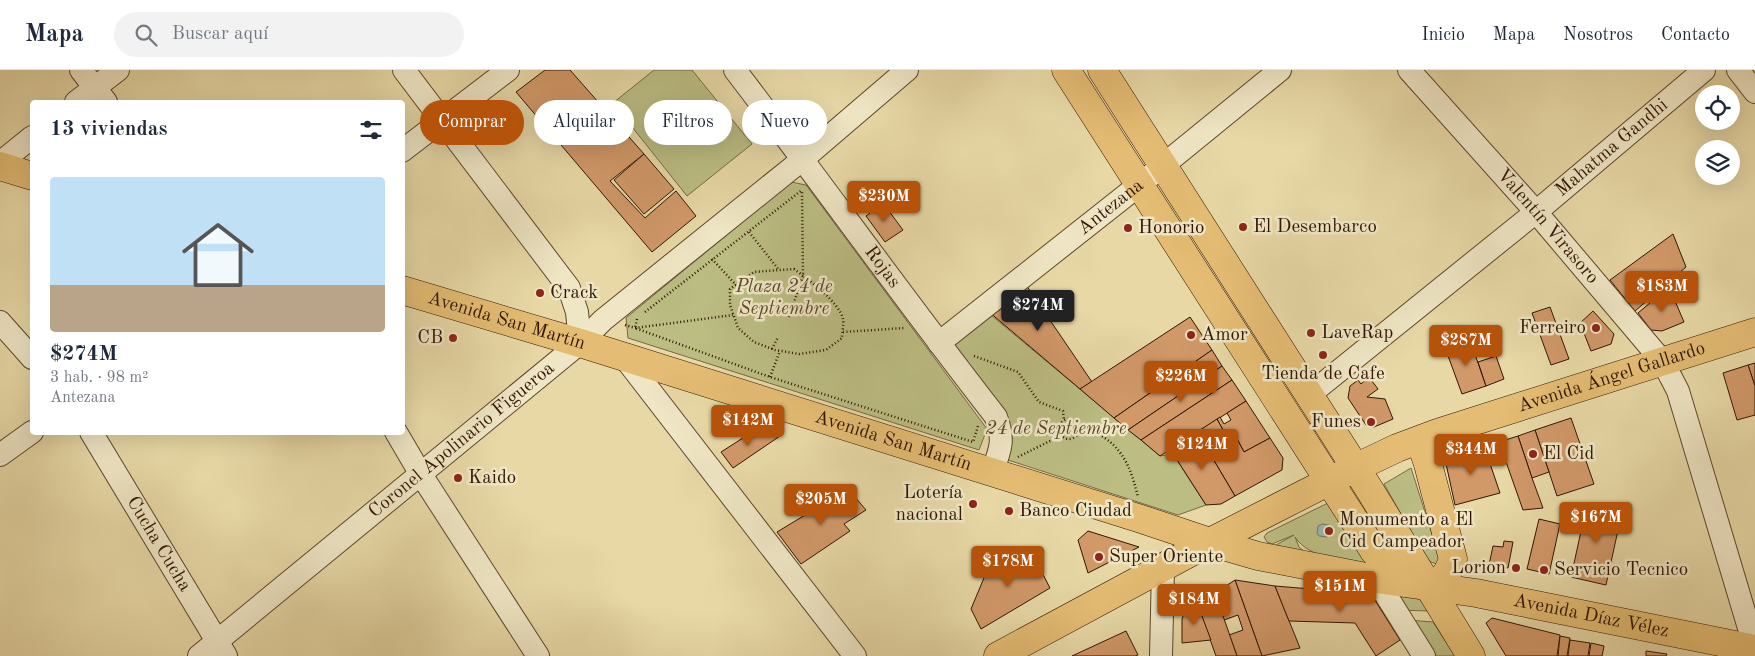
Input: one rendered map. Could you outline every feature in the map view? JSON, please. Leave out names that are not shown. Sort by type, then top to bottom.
[{"type":"main road","points":[[1066,70],[1374,551],[1395,570],[1410,579],[1428,586],[1437,583],[1444,577],[1453,559],[1420,440]]},
{"type":"main road","points":[[1102,70],[1355,468],[1471,656]]},
{"type":"main road","points":[[0,164],[30,175]]},
{"type":"main road","name":"Avenida San Martín","points":[[405,291],[580,343],[992,472],[1139,512],[1210,542],[1258,556],[1376,579]]},
{"type":"main road","name":"Avenida Ángel Gallardo","points":[[998,656],[1210,542],[1397,448],[1755,332]]},
{"type":"main road","points":[[1139,512],[1158,537],[1162,548],[1162,568]]},
{"type":"main road","name":"Avenida Díaz Vélez","points":[[1376,579],[1476,592],[1755,649]]},
{"type":"street","points":[[78,100],[118,70]]},
{"type":"street","points":[[404,70],[427,100]]},
{"type":"street","points":[[468,100],[508,70]]},
{"type":"street","name":"Rojas","points":[[735,70],[996,417],[1002,430],[1001,445],[992,472]]},
{"type":"street","name":"Coronel Apolinario Figueroa","points":[[199,656],[221,649],[420,473],[580,343],[603,320],[803,158],[907,70]]},
{"type":"street","name":"Antezana","points":[[939,343],[1163,166],[1280,70]]},
{"type":"street","name":"Valentín Virasoro","points":[[1409,70],[1536,212],[1663,362],[1678,391],[1755,649]]},
{"type":"street","name":"Mahatma Gandhi","points":[[1309,395],[1536,212],[1704,70]]},
{"type":"street","points":[[1738,70],[1755,92]]},
{"type":"street","points":[[405,149],[420,137]]},
{"type":"street","points":[[0,164],[30,139]]},
{"type":"street","points":[[461,145],[569,288],[577,312],[580,343]]},
{"type":"street","points":[[0,322],[30,356]]},
{"type":"street","points":[[624,357],[855,656]]},
{"type":"street","points":[[0,456],[30,434]]},
{"type":"street","name":"Cucha Cucha","points":[[93,435],[221,649]]},
{"type":"street","points":[[398,435],[420,473],[538,656]]},
{"type":"street","points":[[1161,656],[1162,568]]},
{"type":"street","points":[[1376,579],[1424,656]]},
{"type":"path","points":[[783,174],[802,190],[808,198]]},
{"type":"path","points":[[635,328],[636,319],[802,190]]},
{"type":"path","points":[[789,317],[803,276],[802,190]]},
{"type":"path","points":[[749,232],[778,270]]},
{"type":"path","points":[[712,259],[736,285]]},
{"type":"path","points":[[794,269],[803,276],[818,286],[837,308],[843,319],[842,338],[826,350],[799,354],[772,349],[754,342],[738,328],[730,305],[730,289],[754,272],[794,269]]},
{"type":"path","points":[[635,328],[733,315]]},
{"type":"path","points":[[603,320],[635,328],[770,378],[974,442],[979,428],[973,420]]},
{"type":"path","points":[[842,332],[906,328],[901,320]]},
{"type":"path","points":[[772,349],[778,337]]},
{"type":"path","points":[[770,378],[780,351]]},
{"type":"path","points":[[970,355],[1018,372],[1038,402],[1063,411],[1064,420],[1058,427],[1060,436]]},
{"type":"path","points":[[1064,420],[1073,420],[1079,428],[1104,437],[1123,454],[1130,472],[1139,512]]},
{"type":"path","points":[[1060,436],[1068,440],[1073,439],[1077,436],[1079,428]]},
{"type":"path","points":[[1019,457],[1060,436]]},
{"type":"green space","points":[[654,70],[692,70],[716,100],[644,100],[644,142],[634,129],[634,100],[617,100]]},
{"type":"green space","points":[[732,119],[742,132],[742,145],[751,145],[687,196],[646,145],[732,145]]},
{"type":"green space","name":"Plaza 24 de Septiembre","points":[[791,182],[806,185],[987,429],[979,450],[628,338],[626,318]]},
{"type":"green space","name":"24 de Septiembre","points":[[991,315],[1160,456],[1173,454],[1206,505],[1178,515],[1008,460],[950,346]]},
{"type":"green space","points":[[1411,468],[1440,559],[1438,565],[1427,560],[1384,484]]},
{"type":"green space","points":[[1332,501],[1374,566],[1320,555],[1310,551],[1295,537],[1299,547],[1309,555],[1276,545],[1294,535],[1272,544],[1267,542],[1264,537],[1267,533]]},
{"type":"green space","points":[[1397,593],[1419,597],[1428,611],[1400,610]]},
{"type":"green space","points":[[1408,620],[1433,622],[1455,656],[1431,656]]},
{"type":"water","points":[[1322,524],[1329,525],[1331,528],[1330,535],[1327,537],[1319,536],[1317,533],[1318,526]]},
{"type":"building","points":[[545,70],[570,70],[596,100],[534,100],[534,113],[516,92]]},
{"type":"building","points":[[634,143],[644,154],[610,181],[645,218],[676,191],[696,216],[652,252],[561,145],[634,145]]},
{"type":"building","points":[[644,154],[674,189],[644,214],[614,180]]},
{"type":"building","points":[[883,203],[903,230],[885,242],[866,216]]},
{"type":"building","points":[[1673,234],[1686,267],[1635,311],[1610,280]]},
{"type":"building","points":[[1022,279],[1092,382],[1080,389],[988,311]]},
{"type":"building","points":[[1669,287],[1684,322],[1662,331],[1651,330],[1638,313]]},
{"type":"building","points":[[1550,307],[1569,359],[1551,365],[1532,313]]},
{"type":"building","name":"Ferreiro","points":[[1593,311],[1614,334],[1611,344],[1591,351],[1580,323]]},
{"type":"building","points":[[1190,317],[1212,350],[1114,418],[1080,389]]},
{"type":"building","points":[[1469,337],[1486,386],[1462,394],[1447,353]]},
{"type":"building","points":[[1212,350],[1222,366],[1128,430],[1114,418]]},
{"type":"building","points":[[1496,356],[1504,379],[1486,386],[1478,362]]},
{"type":"building","points":[[1755,363],[1755,386],[1748,365]]},
{"type":"building","points":[[1748,365],[1755,386],[1755,415],[1737,420],[1723,373]]},
{"type":"building","points":[[1222,366],[1232,380],[1141,440],[1128,430]]},
{"type":"building","points":[[1369,377],[1378,389],[1367,397],[1385,399],[1393,419],[1374,427],[1366,425],[1348,398],[1350,386],[1358,380],[1361,384]]},
{"type":"building","points":[[1232,380],[1246,401],[1160,456],[1141,440]]},
{"type":"building","points":[[1246,401],[1270,438],[1244,452],[1235,435],[1228,439],[1217,419],[1220,417],[1224,424],[1231,420],[1227,413]]},
{"type":"building","points":[[1571,418],[1594,484],[1557,496],[1535,430]]},
{"type":"building","points":[[1217,419],[1228,439],[1235,435],[1244,452],[1270,438],[1283,458],[1282,470],[1235,496],[1197,432]]},
{"type":"building","points":[[757,429],[780,436],[733,468],[721,452]]},
{"type":"building","name":"El Cid","points":[[1535,430],[1549,472],[1532,478],[1518,436]]},
{"type":"building","points":[[1197,432],[1235,496],[1221,504],[1206,505],[1170,449]]},
{"type":"building","points":[[1518,436],[1543,508],[1523,510],[1499,442]]},
{"type":"building","points":[[1484,446],[1500,493],[1455,505],[1445,459]]},
{"type":"building","points":[[848,489],[866,510],[844,524],[850,531],[801,564],[777,532]]},
{"type":"building","points":[[1587,504],[1622,512],[1606,585],[1571,577]]},
{"type":"building","points":[[1539,519],[1560,524],[1549,574],[1527,569]]},
{"type":"building","points":[[1088,531],[1139,547],[1088,573],[1078,540]]},
{"type":"building","points":[[1504,541],[1513,542],[1508,568],[1489,565],[1493,546],[1503,547]]},
{"type":"building","points":[[1032,553],[1050,588],[981,629],[971,609],[991,561]]},
{"type":"building","points":[[1235,580],[1275,586],[1300,648],[1262,656]]},
{"type":"building","points":[[1235,580],[1262,656],[1237,656],[1229,635],[1243,630],[1238,615],[1224,620],[1215,593]]},
{"type":"building","points":[[1275,586],[1371,594],[1400,640],[1376,656],[1355,623],[1289,621]]},
{"type":"building","points":[[1215,593],[1237,656],[1216,656],[1197,603]]},
{"type":"building","points":[[1197,603],[1211,640],[1182,643],[1182,619],[1186,608]]},
{"type":"building","points":[[1492,618],[1560,635],[1557,656],[1506,656],[1486,623]]},
{"type":"building","points":[[1126,631],[1138,655],[1072,656]]},
{"type":"building","points":[[1560,636],[1570,638],[1567,656],[1558,656]]},
{"type":"building","points":[[1570,640],[1590,643],[1588,656],[1568,656]]},
{"type":"building","points":[[1591,643],[1604,646],[1602,656],[1589,656]]},
{"type":"building","points":[[1646,651],[1667,654],[1666,656],[1646,656]]},
{"type":"place","name":"El Desembarco","points":[[1243,227]]},
{"type":"place","name":"Honorio","points":[[1128,228]]},
{"type":"place","name":"Crack","points":[[540,293]]},
{"type":"place","name":"Ferreiro","points":[[1596,328]]},
{"type":"place","name":"LaveRap","points":[[1311,333]]},
{"type":"place","name":"Amor","points":[[1191,335]]},
{"type":"place","name":"CB","points":[[453,338]]},
{"type":"place","name":"Tienda de Cafe","points":[[1323,355]]},
{"type":"place","name":"Funes","points":[[1371,422]]},
{"type":"place","name":"El Cid","points":[[1533,454]]},
{"type":"place","name":"Kaido","points":[[458,478]]},
{"type":"place","name":"Lotería nacional","points":[[973,504]]},
{"type":"place","name":"Banco Ciudad","points":[[1009,511]]},
{"type":"place","name":"Monumento a El Cid Campeador","points":[[1329,531]]},
{"type":"place","name":"Super Oriente","points":[[1099,557]]},
{"type":"place","name":"Lorion","points":[[1516,568]]},
{"type":"place","name":"Servicio Tecnico","points":[[1544,570]]}]
